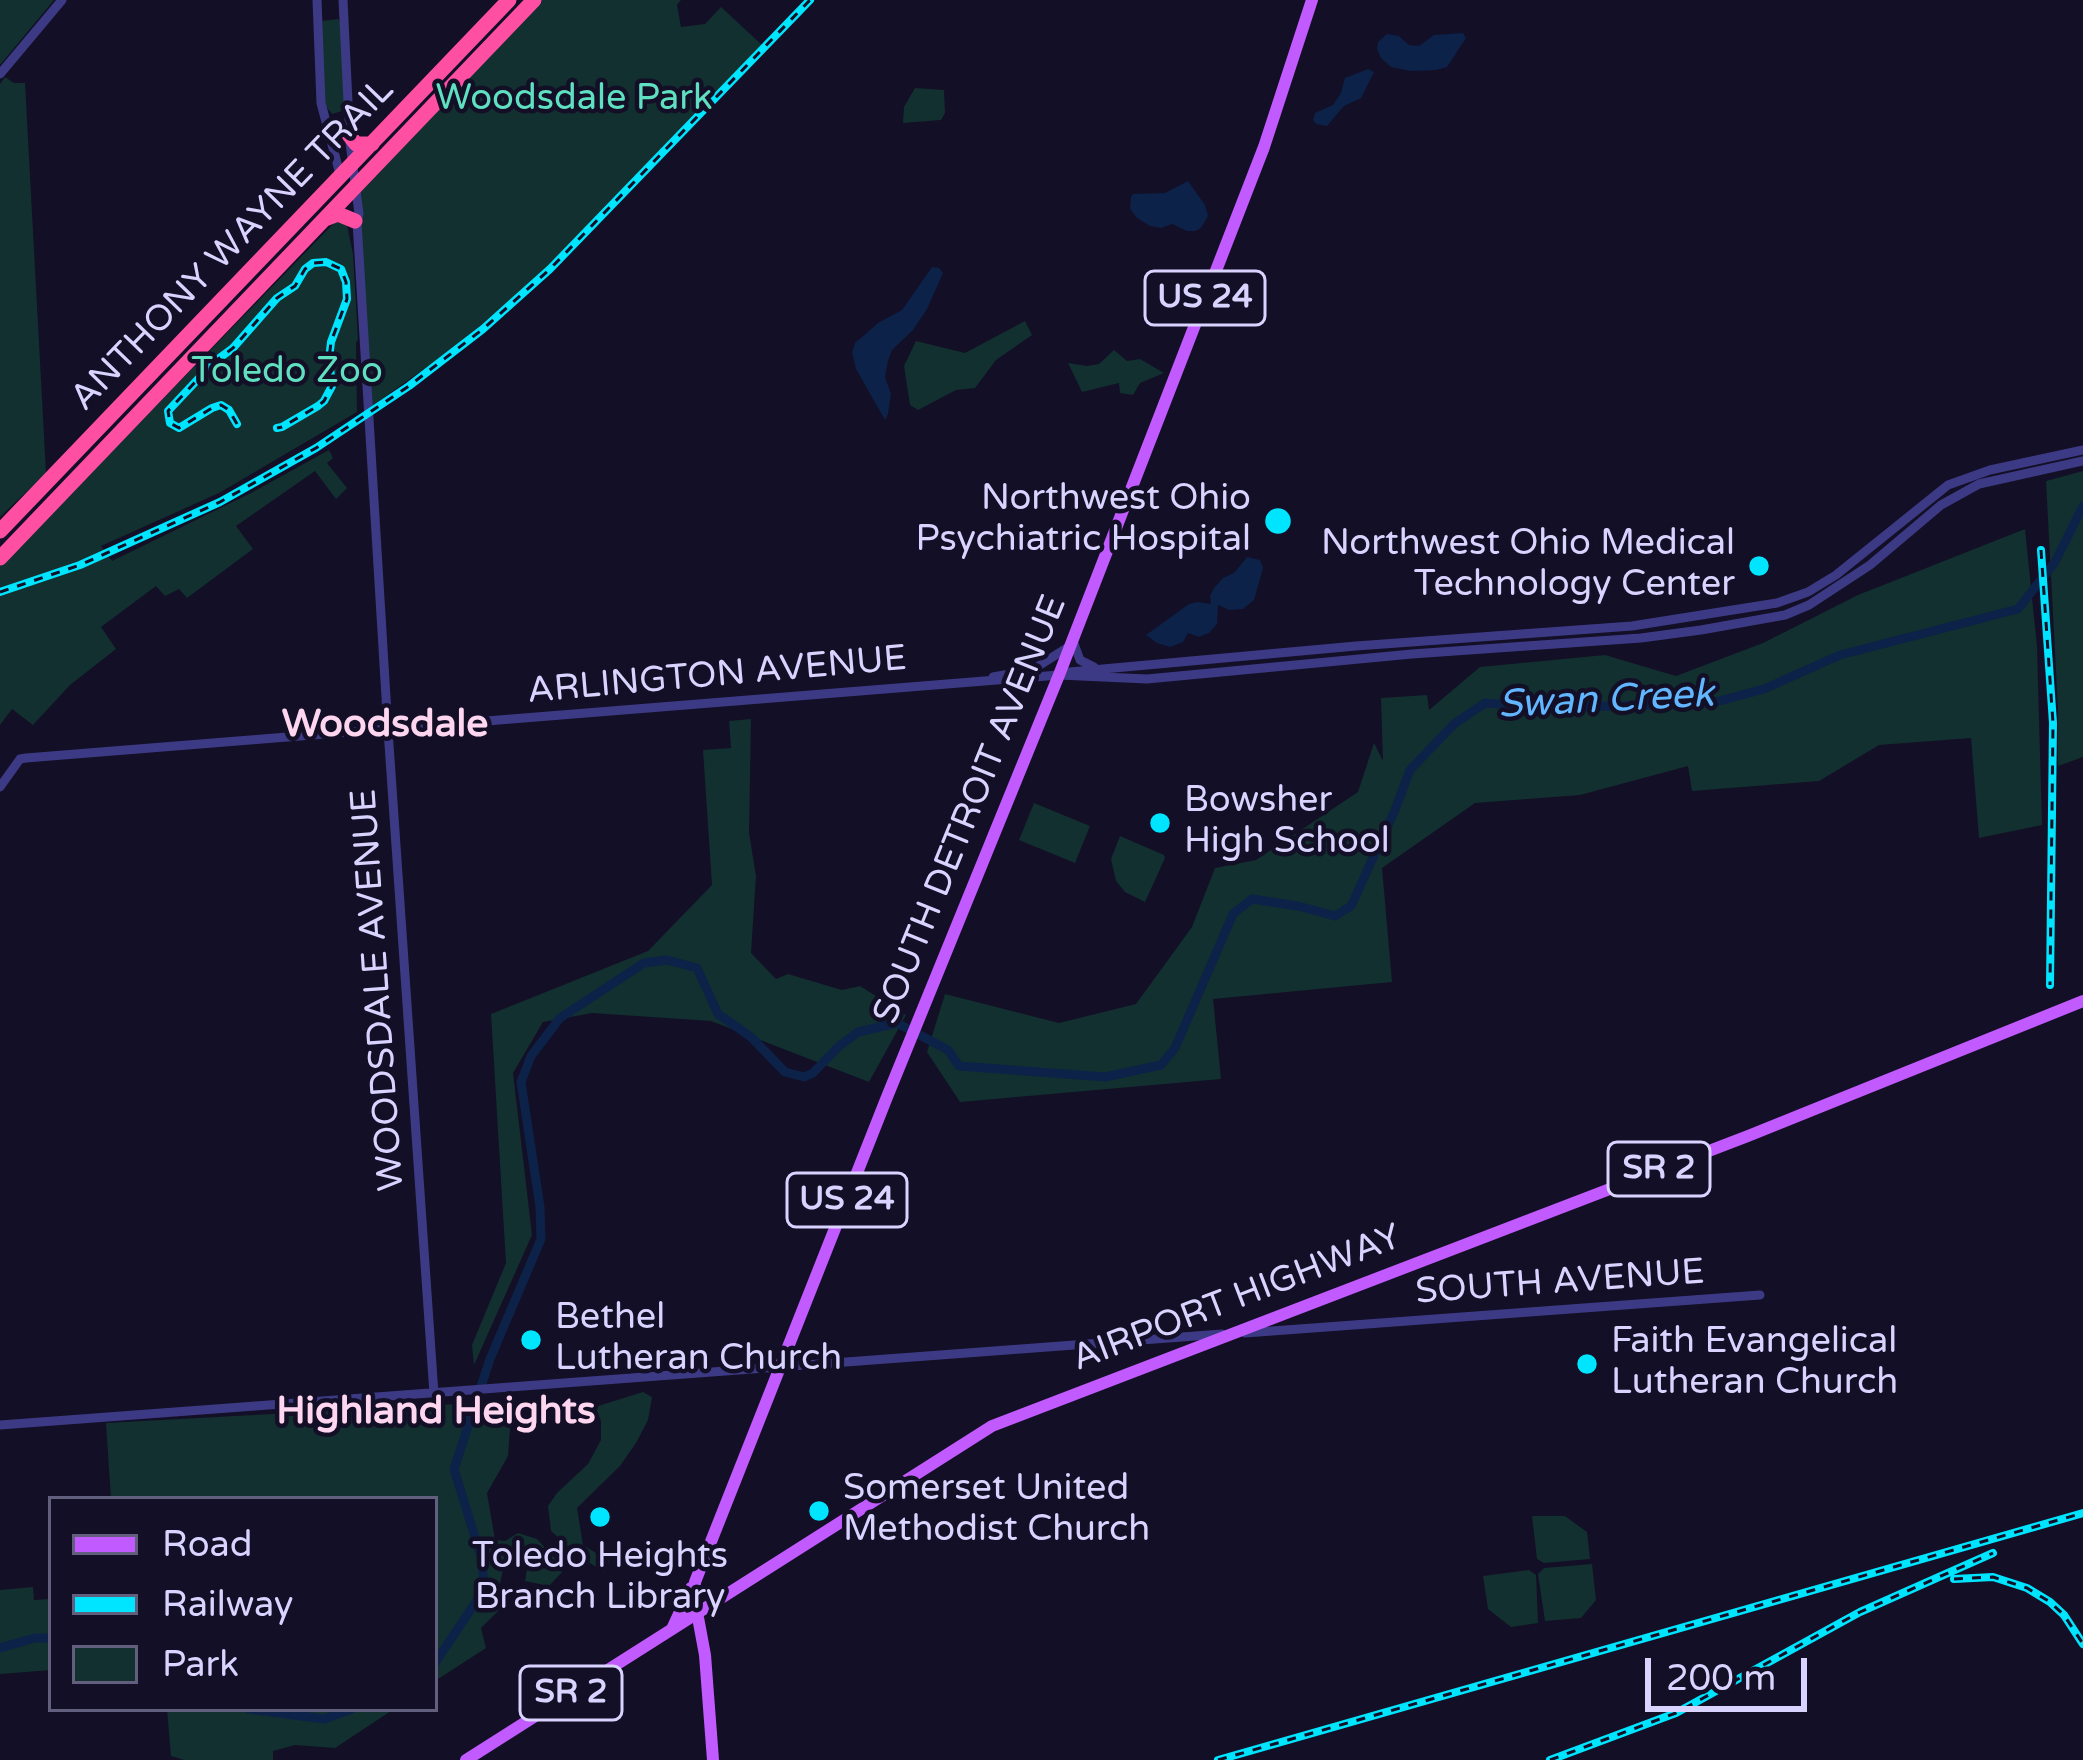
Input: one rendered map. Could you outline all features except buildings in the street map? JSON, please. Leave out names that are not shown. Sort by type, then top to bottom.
[{"type":"highway","name":"ANTHONY WAYNE TRAIL","points":[[0,559],[288,258],[346,186],[353,163],[509,0]]},
{"type":"highway","name":"ANTHONY WAYNE TRAIL","points":[[0,531],[534,0]]},
{"type":"highway","points":[[349,135],[356,144],[372,144]]},
{"type":"highway","points":[[288,258],[301,236],[346,186]]},
{"type":"highway","points":[[322,220],[338,214],[356,222]]},
{"type":"main road","name":"SOUTH DETROIT AVENUE","points":[[674,1628],[1059,675],[1257,165],[1312,0]]},
{"type":"main road","name":"AIRPORT HIGHWAY","points":[[466,1760],[992,1426],[1726,1144],[2083,1001]]},
{"type":"main road","name":"US 24","points":[[697,1576],[694,1596],[705,1655],[713,1760]]},
{"type":"main road","points":[[674,1628],[696,1635],[705,1655]]},
{"type":"street","points":[[0,74],[62,0]]},
{"type":"street","name":"WOODSDALE AVENUE","points":[[317,0],[321,103],[356,222],[388,730],[439,1394]]},
{"type":"street","points":[[344,0],[353,163]]},
{"type":"street","name":"ARLINGTON AVENUE","points":[[0,787],[20,759],[1669,622],[1792,599],[1836,575],[1948,485],[1990,470],[2083,450]]},
{"type":"street","points":[[1979,484],[1996,474],[2056,462],[2064,454]]},
{"type":"street","name":"ARLINGTON AVENUE","points":[[1059,675],[1147,679],[1641,638],[1785,615],[1839,587],[1941,506],[1979,484],[2083,461]]},
{"type":"street","points":[[1358,659],[1367,651],[1509,634]]},
{"type":"street","points":[[982,681],[1031,670],[1071,642],[1079,660],[1099,668]]},
{"type":"street","name":"SOUTH AVENUE","points":[[0,1425],[1760,1295]]},
{"type":"green space","points":[[0,0],[54,0],[0,65]]},
{"type":"green space","name":"Woodsdale Park","points":[[534,0],[681,0],[677,5],[681,27],[705,24],[721,7],[762,45],[523,290],[369,408],[357,186]]},
{"type":"green space","points":[[338,19],[345,105],[332,114],[324,104],[322,21]]},
{"type":"green space","points":[[5,77],[25,83],[46,473],[0,517],[0,84]]},
{"type":"green space","points":[[915,88],[944,90],[941,120],[903,123],[904,107]]},
{"type":"green space","name":"Toledo Zoo","points":[[336,221],[347,225],[353,254],[357,412],[219,493],[101,546],[112,561],[329,450],[333,458],[327,463],[347,488],[336,499],[315,471],[236,526],[253,549],[187,598],[179,589],[165,596],[156,586],[101,627],[116,649],[70,685],[33,725],[12,709],[0,725],[0,566]]},
{"type":"green space","points":[[1025,321],[1032,335],[996,360],[975,388],[956,390],[918,410],[910,405],[904,366],[916,341],[965,353]]},
{"type":"green space","points":[[1114,350],[1127,361],[1140,359],[1164,373],[1140,383],[1133,395],[1120,393],[1119,383],[1082,392],[1068,363],[1099,364]]},
{"type":"green space","points":[[2083,471],[2083,757],[2058,766],[2046,481]]},
{"type":"green space","points":[[2025,529],[2037,647],[2042,825],[1979,838],[1971,738],[1879,745],[1819,781],[1692,791],[1688,766],[1580,795],[1475,803],[1382,868],[1392,982],[1213,999],[1221,1079],[960,1102],[927,1052],[945,994],[1059,1023],[1136,1004],[1192,927],[1215,868],[1256,860],[1358,792],[1374,743],[1383,761],[1381,698],[1427,695],[1429,710],[1480,667],[1605,655],[1676,676],[1763,643],[1858,595]]},
{"type":"green space","points":[[751,719],[749,833],[756,876],[751,953],[776,979],[788,974],[842,990],[860,986],[906,1015],[869,1082],[711,1021],[592,1013],[543,1022],[513,1073],[532,1235],[474,1365],[472,1345],[506,1263],[491,1014],[648,951],[712,885],[703,750],[731,748],[729,721]]},
{"type":"green space","points":[[1034,803],[1090,826],[1075,863],[1019,840]]},
{"type":"green space","points":[[1120,836],[1164,855],[1145,902],[1125,892],[1116,881],[1111,859]]},
{"type":"green space","points":[[643,1392],[652,1397],[648,1420],[636,1443],[620,1466],[577,1508],[583,1545],[609,1561],[604,1572],[551,1531],[548,1506],[588,1464],[601,1440],[595,1407]]},
{"type":"green space","points":[[512,1401],[508,1456],[487,1493],[495,1540],[505,1541],[518,1533],[537,1539],[565,1569],[549,1586],[525,1581],[527,1569],[505,1562],[497,1596],[499,1610],[481,1628],[486,1648],[438,1679],[438,1496],[111,1496],[106,1423]]},
{"type":"green space","points":[[1532,1516],[1565,1516],[1587,1532],[1590,1559],[1544,1563],[1537,1559]]},
{"type":"green space","points":[[1592,1564],[1596,1600],[1581,1618],[1545,1621],[1538,1574],[1544,1568]]},
{"type":"green space","points":[[1529,1570],[1536,1575],[1538,1623],[1511,1627],[1488,1609],[1483,1576]]},
{"type":"green space","points":[[33,1587],[34,1600],[48,1599],[48,1670],[0,1674],[0,1590]]},
{"type":"green space","points":[[167,1712],[389,1712],[335,1748],[295,1745],[273,1751],[273,1760],[171,1756]]},
{"type":"water","points":[[1463,33],[1466,38],[1447,67],[1436,70],[1391,67],[1377,49],[1387,34],[1419,46],[1434,35]]},
{"type":"water","points":[[1368,69],[1374,72],[1361,98],[1344,106],[1327,126],[1316,124],[1315,113],[1333,105],[1345,78]]},
{"type":"water","points":[[1188,181],[1208,216],[1195,231],[1172,224],[1150,226],[1130,209],[1133,194],[1165,193]]},
{"type":"water","points":[[932,267],[943,273],[927,309],[888,361],[885,377],[891,394],[885,420],[856,369],[852,352],[855,343],[878,323],[902,310]]},
{"type":"water","points":[[1247,557],[1260,560],[1263,568],[1254,600],[1243,609],[1218,605],[1217,624],[1209,633],[1199,637],[1188,633],[1183,642],[1170,647],[1146,635],[1189,604],[1211,604],[1214,588]]},
{"type":"waterway","name":"Swan Creek","points":[[438,1658],[483,1591],[483,1563],[454,1469],[490,1359],[541,1239],[521,1082],[531,1056],[560,1018],[644,963],[667,960],[697,968],[718,1014],[751,1037],[785,1072],[804,1077],[858,1032],[897,1023],[948,1050],[959,1066],[1105,1077],[1161,1065],[1175,1048],[1233,914],[1252,899],[1335,916],[1351,906],[1410,770],[1454,724],[1485,703],[1548,708],[1712,703],[1764,689],[1840,655],[2018,609],[2055,562],[2083,506]]},
{"type":"waterway","name":"Swan Creek","points":[[0,1648],[48,1638]]},
{"type":"waterway","name":"Swan Creek","points":[[272,1712],[324,1719],[344,1712]]},
{"type":"railway","points":[[0,592],[80,565],[220,502],[316,448],[409,386],[550,269],[810,0]]},
{"type":"railway","points":[[237,424],[221,405],[179,428],[170,423],[168,411],[277,298],[295,286],[305,269],[326,262],[341,269],[347,299],[331,342],[332,386],[318,406],[277,428]]},
{"type":"railway","points":[[2041,550],[2053,723],[2050,985]]},
{"type":"railway","points":[[1218,1760],[2083,1513]]},
{"type":"railway","points":[[1550,1760],[1676,1713],[1860,1612],[1993,1553]]},
{"type":"railway","points":[[1954,1579],[1993,1577],[2027,1588],[2064,1615],[2083,1644]]},
{"type":"place","name":"Northwest Ohio Psychiatric Hospital","points":[[1278,521]]},
{"type":"place","name":"Northwest Ohio Medical Technology Center","points":[[1759,566]]},
{"type":"place","name":"Bowsher High School","points":[[1160,823]]},
{"type":"place","name":"Bethel Lutheran Church","points":[[531,1340]]},
{"type":"place","name":"Faith Evangelical Lutheran Church","points":[[1587,1364]]},
{"type":"place","name":"Somerset United Methodist Church","points":[[819,1511]]},
{"type":"place","name":"Toledo Heights Branch Library","points":[[600,1517]]},
{"type":"district","name":"Woodsdale","points":[[385,726]]},
{"type":"district","name":"Highland Heights","points":[[436,1413]]}]
